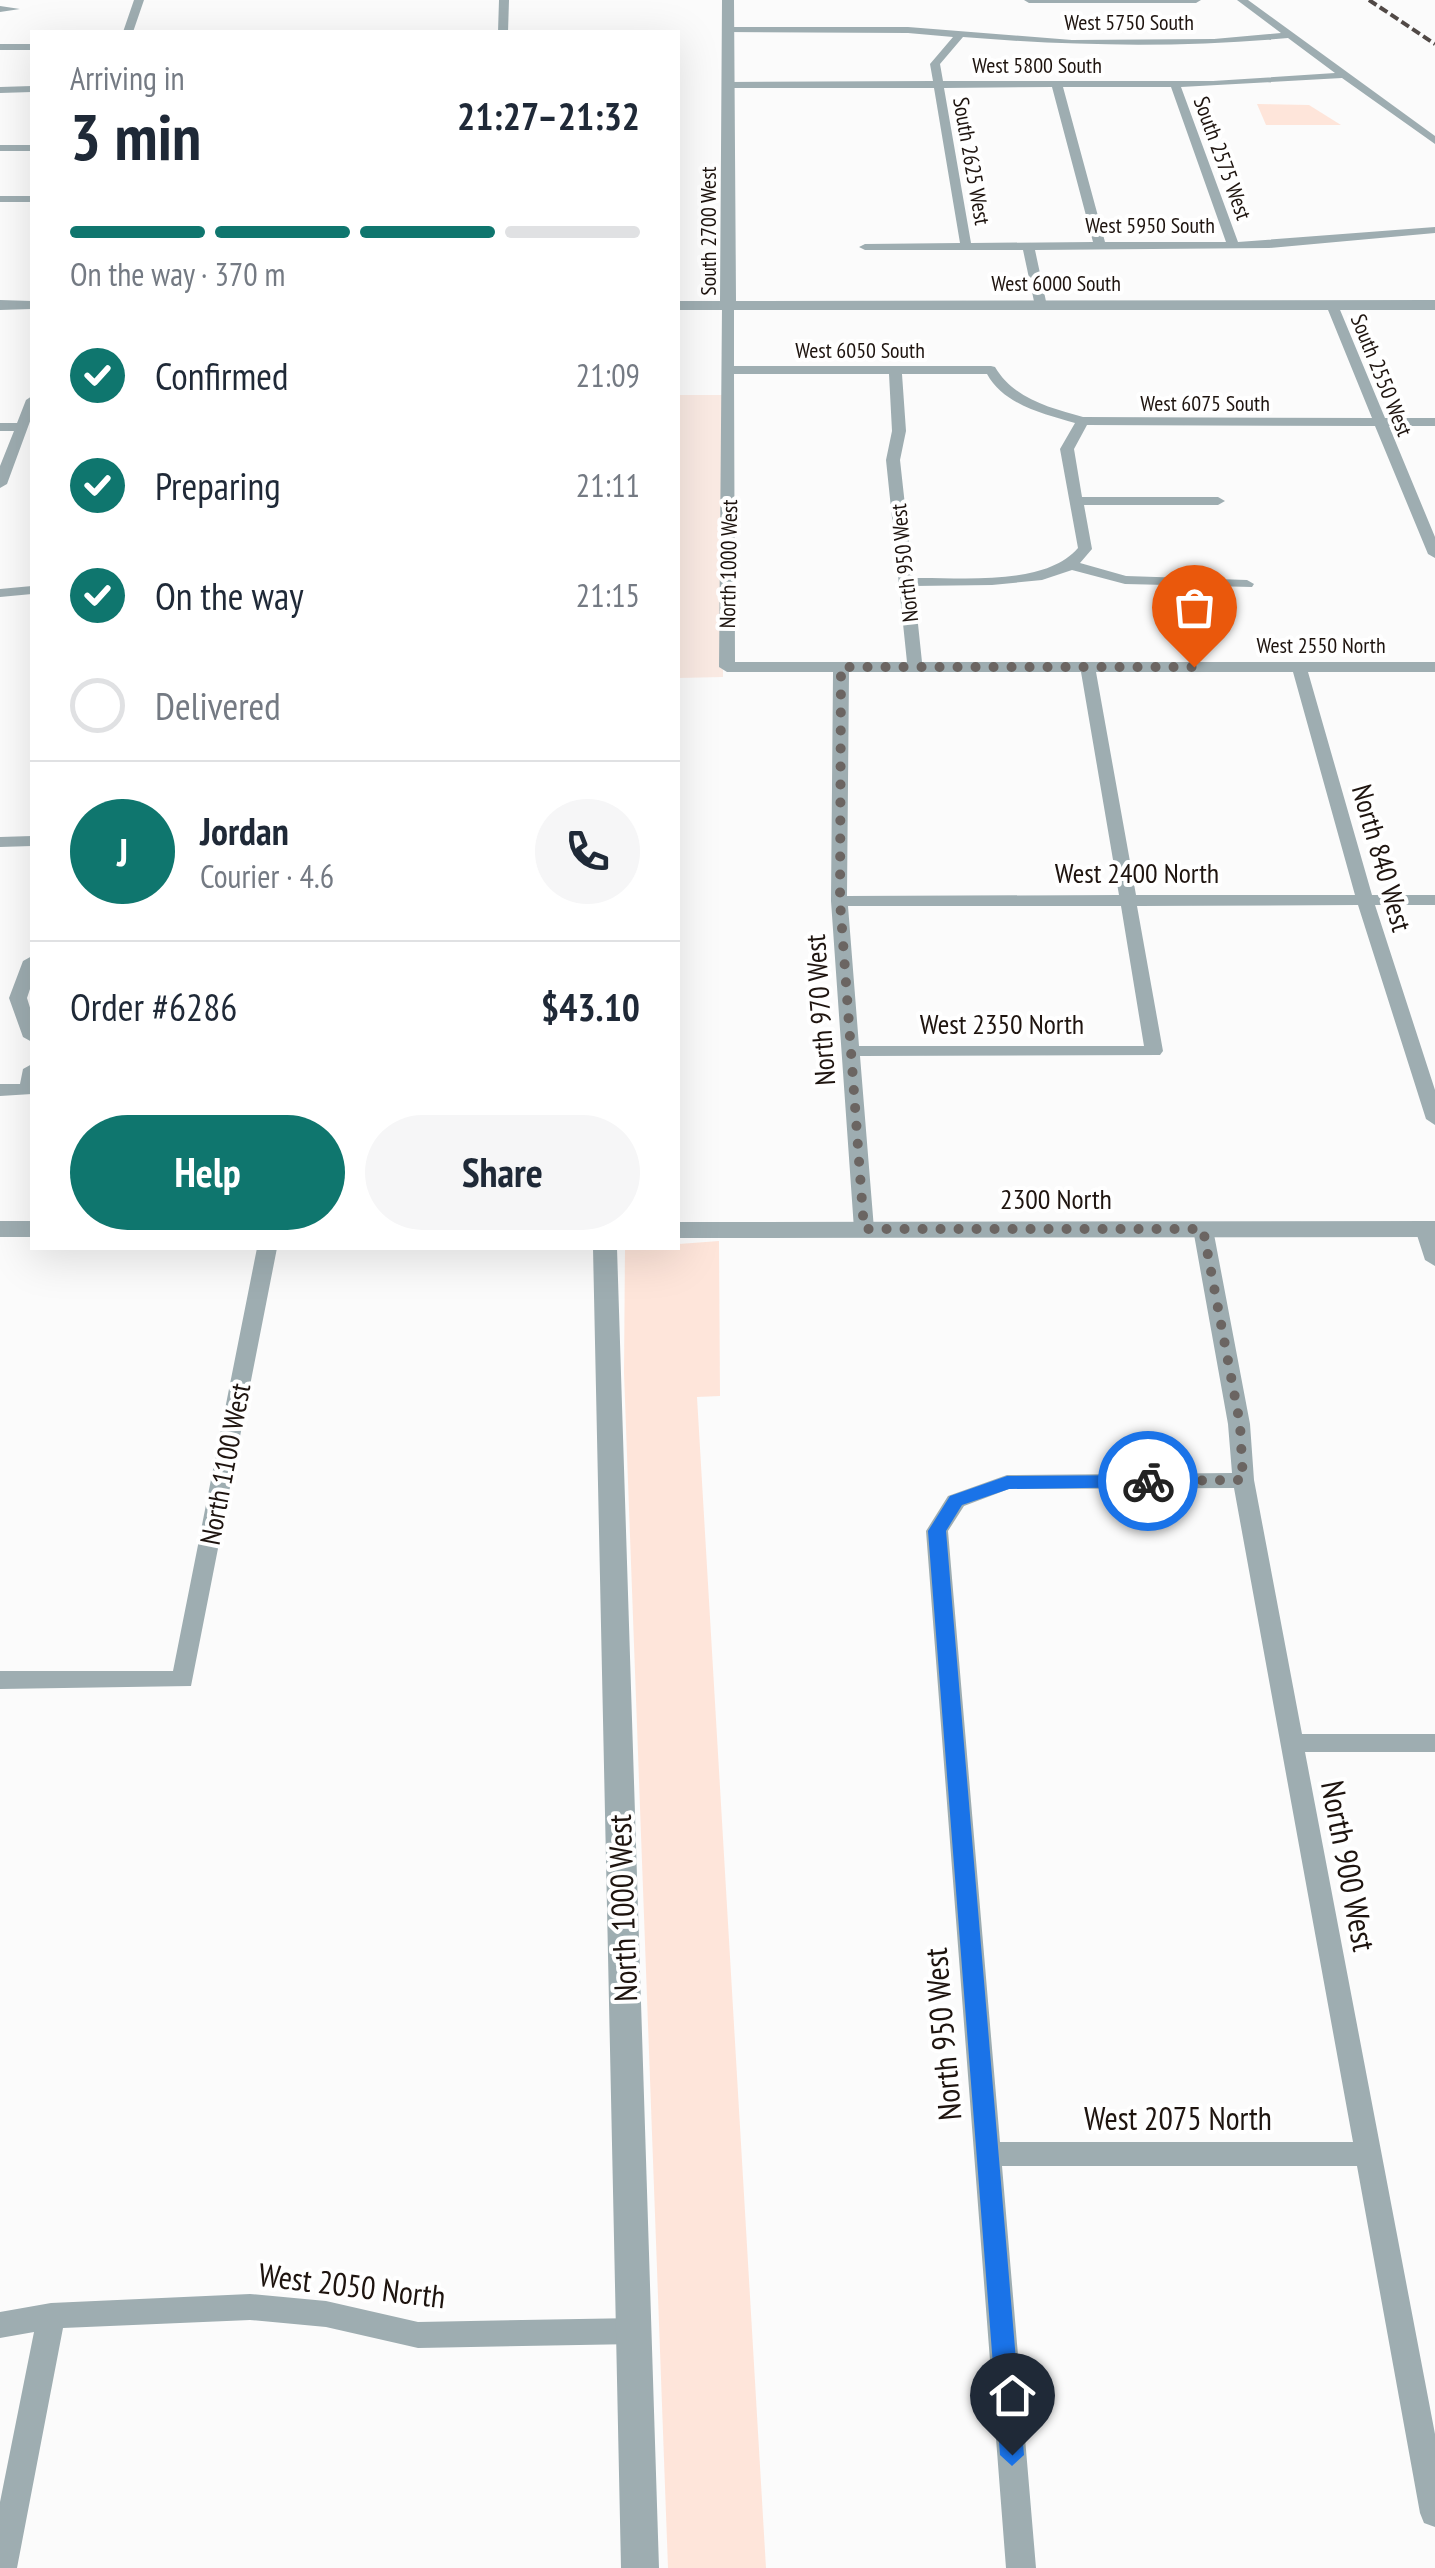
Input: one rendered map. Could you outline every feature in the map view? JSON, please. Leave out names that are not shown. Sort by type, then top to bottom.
[{"type":"street","points":[[129,30],[139,0]]},
{"type":"street","points":[[502,30],[504,0]]},
{"type":"street","name":"South 2700 West","points":[[728,0],[730,462]]},
{"type":"street","points":[[1029,0],[1196,0]]},
{"type":"street","points":[[1242,0],[1435,140]]},
{"type":"street","points":[[0,9],[14,9]]},
{"type":"street","name":"West 5750 South","points":[[728,30],[960,34],[1072,43],[1214,42],[1290,35]]},
{"type":"street","name":"South 2625 West","points":[[960,34],[935,64],[966,244]]},
{"type":"street","points":[[0,47],[30,46]]},
{"type":"street","name":"West 5800 South","points":[[728,85],[1176,84],[1344,74]]},
{"type":"street","points":[[1057,84],[1100,244]]},
{"type":"street","name":"South 2575 West","points":[[1176,84],[1233,244]]},
{"type":"street","points":[[0,106],[4,90],[30,89]]},
{"type":"street","points":[[0,148],[30,148]]},
{"type":"street","points":[[0,199],[30,199]]},
{"type":"street","name":"West 5950 South","points":[[865,247],[1233,244],[1328,241],[1435,230]]},
{"type":"street","points":[[1028,244],[1041,306]]},
{"type":"street","points":[[0,305],[30,305]]},
{"type":"street","name":"South 2550 West","points":[[1332,305],[1435,554]]},
{"type":"street","name":"West 6000 South","points":[[680,306],[1435,306]]},
{"type":"street","name":"West 6050 South","points":[[730,370],[991,370]]},
{"type":"street","name":"North 950 West","points":[[895,370],[899,431],[893,460],[915,667]]},
{"type":"street","name":"West 6075 South","points":[[991,370],[997,381],[1036,408],[1083,421],[1435,422]]},
{"type":"street","points":[[0,484],[30,405]]},
{"type":"street","points":[[906,582],[1042,576],[1072,565],[1085,549],[1067,448],[1083,421]]},
{"type":"street","points":[[0,427],[21,427]]},
{"type":"street","name":"North 1000 West","points":[[726,666],[730,462]]},
{"type":"street","points":[[1075,501],[1218,500]]},
{"type":"street","points":[[1072,565],[1125,580],[1247,584]]},
{"type":"street","points":[[0,593],[30,590]]},
{"type":"street","name":"West 2550 North","points":[[726,666],[1435,668]]},
{"type":"street","name":"North 970 West","points":[[841,667],[840,901],[864,1229]]},
{"type":"street","points":[[1088,667],[1128,900]]},
{"type":"street","name":"North 840 West","points":[[1300,667],[1364,900],[1435,1119]]},
{"type":"street","points":[[0,842],[30,842]]},
{"type":"street","name":"West 2350 North","points":[[851,1051],[1154,1051],[1128,900]]},
{"type":"street","name":"West 2400 North","points":[[840,901],[1435,900]]},
{"type":"street","points":[[30,964],[18,998],[30,1032]]},
{"type":"street","points":[[0,1090],[28,1090],[30,1080]]},
{"type":"street","points":[[0,1229],[30,1229]]},
{"type":"street","name":"North 900 West","points":[[1203,1229],[1240,1424],[1243,1480],[1435,2513]]},
{"type":"street","points":[[1430,1229],[1435,1260]]},
{"type":"street","name":"2300 North","points":[[680,1230],[1430,1229]]},
{"type":"street","name":"North 1100 West","points":[[0,1680],[183,1680],[268,1250]]},
{"type":"street","name":"North 1000 West","points":[[605,1250],[640,2568]]},
{"type":"street","name":"North 950 West","points":[[1021,2568],[937,1531],[956,1501],[1007,1482],[1243,1480]]},
{"type":"street","points":[[1292,1743],[1435,1743]]},
{"type":"street","name":"West 2075 North","points":[[987,2154],[1368,2154]]},
{"type":"street","name":"West 2050 North","points":[[0,2325],[51,2316],[250,2307],[326,2314],[418,2335],[636,2332]]},
{"type":"street","points":[[2,2568],[51,2316]]},
{"type":"shaded area","points":[[1257,104],[1309,105],[1341,125],[1266,125]]},
{"type":"shaded area","points":[[680,395],[722,395],[723,677],[680,678]]},
{"type":"shaded area","points":[[719,1241],[720,1396],[697,1397],[766,2568],[668,2568],[624,1373],[625,1250],[680,1250],[680,1244]]},
{"type":"railway","points":[[1369,0],[1435,44]]},
{"type":"way so far","points":[[1148,1481],[1243,1480],[1240,1424],[1203,1229],[864,1229],[840,901],[841,667],[1194,667]]},
{"type":"route","points":[[1012,2455],[937,1531],[956,1501],[1007,1482],[1148,1481]]}]
